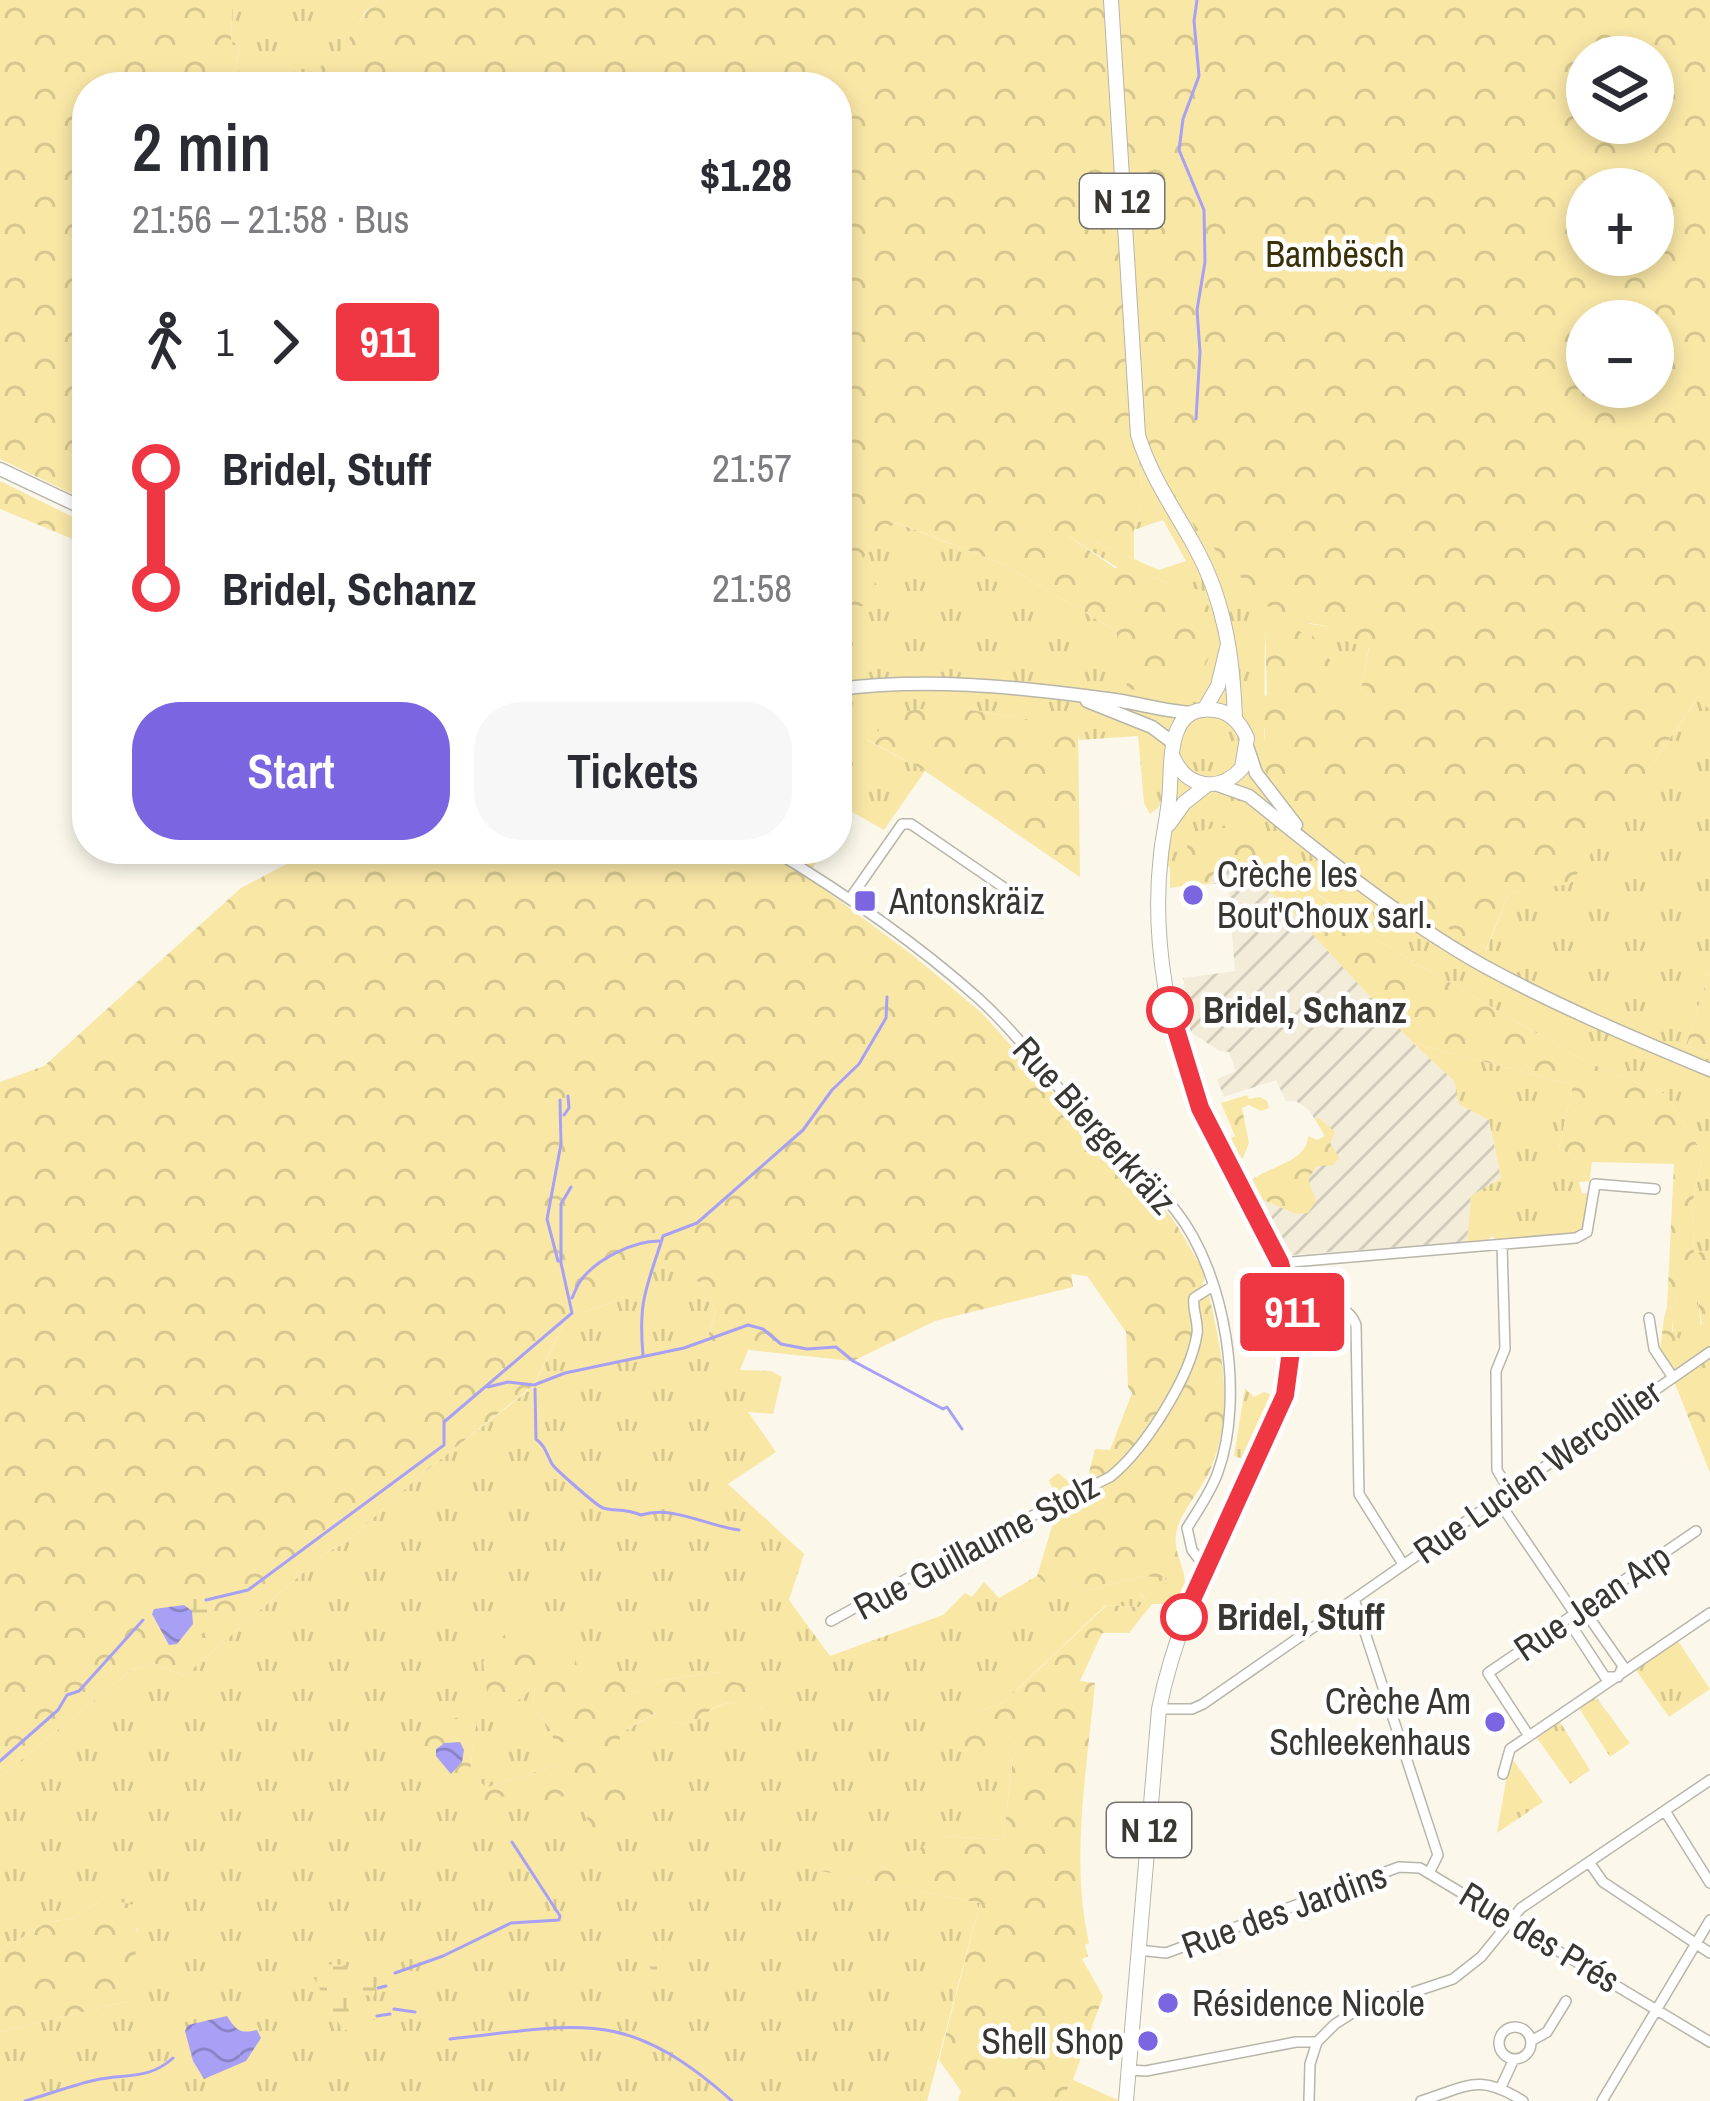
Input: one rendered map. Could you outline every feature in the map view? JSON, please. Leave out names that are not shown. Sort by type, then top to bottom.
[{"type":"main road","name":"N 12","points":[[1111,0],[1138,435],[1149,470],[1213,585],[1228,643],[1235,719]]},
{"type":"main road","points":[[0,469],[72,503]]},
{"type":"main road","points":[[1172,750],[1179,725],[1199,711],[1219,686],[1228,643]]},
{"type":"main road","points":[[852,687],[957,682],[1216,710],[1242,728],[1256,773],[1308,840]]},
{"type":"main road","points":[[1075,696],[1152,727],[1172,750],[1185,777],[1249,796],[1420,925],[1481,964],[1710,1070]]},
{"type":"main road","points":[[1166,828],[1184,803],[1242,768],[1248,749]]},
{"type":"main road","name":"N 12","points":[[1126,2101],[1160,1709],[1174,1643],[1285,1395],[1292,1367],[1292,1306],[1280,1263],[1215,1141],[1179,1048],[1168,999],[1159,894],[1172,750]]},
{"type":"street","points":[[851,897],[902,824],[911,824],[1041,913]]},
{"type":"street","name":"Rue Biergerkräiz","points":[[796,864],[851,897],[978,998],[1190,1231],[1213,1286],[1232,1387],[1217,1476],[1187,1528],[1192,1550],[1205,1567]]},
{"type":"street","points":[[1280,1263],[1582,1236],[1590,1222],[1595,1184],[1655,1189]]},
{"type":"street","points":[[1502,1245],[1505,1349],[1496,1371],[1497,1469],[1509,1490]]},
{"type":"street","name":"Rue Guillaume Stolz","points":[[831,1621],[1110,1477],[1132,1459],[1170,1400],[1195,1341],[1195,1298],[1213,1286]]},
{"type":"street","points":[[1292,1306],[1344,1306],[1351,1312],[1356,1324],[1359,1494],[1403,1564]]},
{"type":"street","name":"Rue Lucien Wercollier","points":[[1649,1318],[1654,1348],[1672,1376]]},
{"type":"street","name":"Rue Lucien Wercollier","points":[[1160,1709],[1192,1709],[1203,1704],[1710,1352]]},
{"type":"street","points":[[1497,1499],[1575,1614],[1573,1628],[1606,1677],[1618,1677]]},
{"type":"street","name":"Rue Jean Arp","points":[[1529,1736],[1488,1673],[1696,1531]]},
{"type":"street","name":"Rue des Prés","points":[[1354,1599],[1438,1856],[1430,1871],[1710,2042]]},
{"type":"street","points":[[1502,1774],[1507,1754],[1529,1736],[1710,1613]]},
{"type":"street","points":[[1575,1614],[1588,1616],[1623,1666],[1618,1677]]},
{"type":"street","points":[[1309,2101],[1307,2078],[1317,2042],[1335,2024],[1354,2012],[1453,1979],[1481,1957],[1510,1919],[1710,1780]]},
{"type":"street","points":[[1665,1811],[1710,1883]]},
{"type":"street","points":[[1589,1862],[1604,1882],[1710,1953]]},
{"type":"street","name":"Rue des Jardins","points":[[1138,1950],[1166,1953],[1399,1867],[1430,1871]]},
{"type":"street","points":[[1602,2101],[1710,1920]]},
{"type":"street","points":[[1532,2042],[1520,2027],[1510,2027],[1501,2034],[1500,2050],[1514,2059],[1525,2056],[1566,2001]]},
{"type":"street","points":[[1128,2070],[1146,2071],[1317,2042]]},
{"type":"street","points":[[1501,2087],[1514,2059]]},
{"type":"street","points":[[1421,2101],[1480,2082],[1501,2087],[1523,2101]]},
{"type":"shaded area","points":[[1216,866],[1244,875],[1280,899],[1454,1081],[1460,1104],[1489,1120],[1501,1178],[1471,1196],[1467,1242],[1292,1255],[1261,1199],[1296,1214],[1315,1201],[1308,1179],[1317,1166],[1338,1157],[1309,1110],[1296,1101],[1286,1101],[1276,1080],[1224,1097],[1217,1079],[1236,1071],[1229,1052],[1219,1051],[1186,1029],[1181,1007],[1186,997],[1183,978],[1235,971],[1228,884],[1209,884]]},
{"type":"green space","points":[[0,0],[232,0],[231,42],[240,44],[235,72],[72,72],[72,494],[0,459]]},
{"type":"green space","points":[[232,0],[378,0],[365,12],[328,72],[235,72],[240,45],[231,43]]},
{"type":"green space","name":"Bambësch","points":[[378,0],[1710,0],[1710,709],[1696,700],[1570,884],[1509,893],[1485,952],[1327,842],[1276,790],[1263,762],[1265,729],[1252,715],[1256,700],[1267,695],[1265,626],[1271,622],[1313,636],[1371,718],[1377,702],[1361,689],[1369,648],[1322,634],[1336,628],[1287,616],[1259,598],[1204,537],[1177,498],[1133,408],[1143,499],[1134,530],[1134,559],[1068,536],[1115,568],[1131,568],[1140,582],[1152,577],[1202,590],[1214,631],[1202,672],[1159,688],[1128,690],[1116,631],[1003,564],[895,522],[862,559],[887,603],[852,607],[852,72],[319,72]]},
{"type":"green space","points":[[1133,402],[1310,624],[1339,628],[1369,647],[1361,689],[1377,702],[1371,719],[1313,637],[1265,626],[1264,767],[1289,805],[1486,951],[1509,893],[1570,883],[1697,699],[1710,709],[1710,971],[1686,1045],[1710,1056],[1710,1250],[1694,1255],[1692,1205],[1703,1154],[1665,1094],[1584,1061],[1380,942],[1318,894],[1299,894],[1278,873],[1282,857],[1181,870],[1190,885],[1170,888],[1170,868],[1161,859],[1164,790],[1159,807],[1150,814],[1144,803],[1138,736],[1079,740],[1077,728],[965,709],[852,741],[852,607],[886,602],[861,559],[894,522],[1003,564],[1116,631],[1175,586],[1152,577],[1140,582],[1065,534],[1159,570],[1186,561],[1163,520],[1134,530],[1143,499]]},
{"type":"green space","points":[[0,481],[72,517],[72,539],[0,509]]},
{"type":"green space","points":[[965,709],[1078,728],[1080,877],[925,771],[868,740],[852,749],[852,729],[878,732],[885,715]]},
{"type":"green space","points":[[867,740],[925,771],[884,830],[852,812],[852,748]]},
{"type":"green space","points":[[1236,823],[1282,857],[1279,873],[1298,894],[1317,894],[1380,942],[1584,1061],[1665,1094],[1703,1154],[1692,1205],[1694,1254],[1710,1250],[1710,1340],[1704,1344],[1695,1337],[1702,1324],[1698,1300],[1676,1298],[1673,1308],[1667,1307],[1674,1164],[1592,1162],[1590,1177],[1581,1176],[1581,1161],[1559,1148],[1573,1085],[1413,1043],[1280,899],[1244,875],[1216,867],[1209,884],[1190,885],[1181,870],[1191,833]]},
{"type":"green space","points":[[287,864],[815,864],[808,877],[982,1013],[1116,1163],[1111,1168],[1143,1188],[1167,1212],[1205,1275],[1201,1291],[1209,1295],[1224,1382],[1223,1425],[1211,1468],[1176,1534],[1183,1594],[1177,1604],[1152,1604],[1129,1633],[1102,1633],[1080,1681],[1095,1683],[1082,1814],[1081,1879],[1089,1943],[1085,1945],[1088,1956],[1082,1959],[1103,1996],[1073,2080],[1060,2101],[958,2101],[961,2091],[939,2060],[980,1903],[821,1871],[822,1864],[882,1868],[943,1836],[1003,1840],[1015,1741],[965,1751],[963,1731],[971,1715],[1004,1702],[1107,1605],[1139,1607],[1146,1600],[1139,1591],[1156,1596],[1168,1578],[1143,1576],[1085,1591],[1070,1581],[1051,1588],[1037,1576],[1059,1503],[1049,1480],[1058,1473],[1076,1487],[1086,1485],[1095,1449],[1110,1450],[1132,1393],[1126,1332],[1087,1276],[1071,1274],[1073,1287],[935,1321],[853,1361],[711,1346],[707,1339],[716,1312],[703,1284],[653,1258],[612,1303],[567,1317],[534,1385],[417,1478],[347,1542],[326,1553],[184,1676],[154,1663],[131,1670],[0,1777],[0,1082],[44,1066],[241,888]]},
{"type":"green space","points":[[1710,971],[1710,1056],[1686,1045]]},
{"type":"green space","points":[[1413,1043],[1573,1085],[1559,1148],[1581,1161],[1581,1176],[1590,1177],[1590,1181],[1579,1182],[1582,1193],[1589,1194],[1584,1231],[1497,1241],[1492,1236],[1485,1243],[1467,1242],[1471,1196],[1501,1178],[1489,1120],[1459,1104],[1454,1081]]},
{"type":"green space","points":[[1247,1095],[1267,1101],[1269,1108],[1242,1108],[1249,1143],[1243,1158],[1234,1159],[1227,1140],[1235,1136],[1221,1103]]},
{"type":"green space","points":[[1315,1119],[1335,1132],[1330,1143],[1339,1157],[1334,1165],[1317,1166],[1308,1179],[1316,1201],[1308,1213],[1296,1214],[1261,1199],[1252,1180],[1295,1157],[1308,1136],[1317,1140],[1325,1136]]},
{"type":"green space","points":[[653,1257],[703,1284],[716,1312],[707,1338],[711,1346],[749,1348],[740,1370],[771,1371],[782,1377],[773,1414],[748,1412],[776,1452],[728,1484],[804,1554],[789,1600],[830,1656],[943,1615],[965,1593],[972,1597],[984,1582],[999,1598],[1037,1576],[1051,1587],[1070,1581],[1085,1591],[1143,1576],[1168,1577],[1156,1597],[1140,1593],[1146,1600],[1139,1607],[1106,1605],[1004,1702],[971,1715],[1015,1740],[1003,1840],[944,1836],[882,1868],[822,1871],[980,1903],[927,2101],[0,2101],[0,2032],[128,2001],[138,1929],[103,1898],[75,1918],[48,1922],[0,1951],[0,1777],[131,1670],[154,1663],[184,1676],[326,1553],[347,1542],[417,1478],[534,1386],[567,1317],[612,1303]],"holes":[[[717,1672],[772,1710],[731,1703],[682,1724],[656,1713],[621,1733],[617,1752],[632,1774],[590,1791],[579,1784],[510,1793],[432,1783],[476,1723],[470,1771],[486,1788],[565,1762],[583,1734],[551,1730],[533,1706],[535,1685],[631,1695],[664,1680]]]},
{"type":"green space","points":[[1676,1298],[1698,1300],[1703,1344],[1710,1340],[1710,1352],[1672,1376],[1668,1361],[1676,1363],[1672,1319],[1664,1318]]},
{"type":"green space","points":[[1664,1318],[1672,1319],[1672,1331],[1688,1349],[1676,1363],[1668,1361],[1660,1349]]},
{"type":"green space","points":[[1710,1352],[1710,1473],[1672,1376]]},
{"type":"green space","points":[[1245,1388],[1254,1397],[1264,1392],[1275,1396],[1246,1460],[1234,1456]]},
{"type":"green space","points":[[245,1520],[255,1537],[230,1550],[221,1532]]},
{"type":"green space","points":[[201,1590],[210,1611],[203,1633],[171,1649],[148,1601]]},
{"type":"green space","points":[[515,1621],[575,1657],[582,1690],[608,1672],[622,1674],[631,1695],[664,1680],[717,1672],[735,1682],[781,1693],[782,1704],[772,1710],[730,1703],[682,1724],[655,1713],[621,1733],[617,1752],[630,1756],[632,1774],[649,1776],[655,1787],[630,1821],[596,1833],[583,1804],[589,1791],[580,1785],[550,1805],[518,1802],[510,1794],[468,1810],[432,1783],[411,1739],[445,1720],[467,1716],[476,1723],[470,1771],[486,1788],[565,1762],[582,1735],[555,1745],[551,1730],[533,1706],[535,1687],[503,1712],[489,1707],[483,1662]]},
{"type":"green space","points":[[1678,1641],[1710,1689],[1669,1717],[1636,1670]]},
{"type":"green space","points":[[1596,1697],[1630,1743],[1610,1757],[1579,1708]]},
{"type":"green space","points":[[1560,1722],[1590,1770],[1570,1784],[1537,1738]]},
{"type":"green space","points":[[1511,1757],[1543,1802],[1497,1833],[1509,1763]]},
{"type":"green space","points":[[103,1898],[139,1906],[136,1953],[145,1985],[128,2001],[0,2032],[0,1951],[48,1922],[75,1918]]},
{"type":"green space","points":[[661,1948],[674,1961],[661,1974],[648,1961]]},
{"type":"green space","points":[[344,1965],[357,1980],[366,1972],[379,1975],[374,1996],[362,1995],[348,2008],[350,2014],[377,2013],[376,2019],[343,2031],[314,1978],[315,1967]]},
{"type":"green space","points":[[1073,2080],[1120,2101],[1060,2101]]},
{"type":"water","points":[[184,1605],[192,1611],[193,1624],[177,1644],[169,1645],[152,1614],[154,1609]]},
{"type":"water","points":[[460,1742],[464,1750],[462,1762],[451,1774],[436,1756],[436,1749]]},
{"type":"water","points":[[227,2016],[239,2030],[257,2030],[261,2038],[246,2061],[204,2079],[193,2061],[185,2031],[188,2025]]},
{"type":"waterway","points":[[1196,419],[1204,210],[1179,150],[1183,119],[1199,76],[1197,0]]},
{"type":"waterway","points":[[643,1355],[643,1306],[663,1236],[697,1223],[803,1130],[832,1090],[859,1064],[886,1018],[887,997]]},
{"type":"waterway","points":[[564,1115],[568,1096]]},
{"type":"waterway","points":[[558,1261],[547,1219],[561,1144],[560,1100]]},
{"type":"waterway","points":[[206,1600],[248,1590],[444,1445],[444,1422],[572,1313],[561,1263],[561,1204],[571,1187]]},
{"type":"waterway","points":[[572,1298],[581,1280],[606,1258],[659,1241]]},
{"type":"waterway","points":[[488,1387],[508,1382],[534,1385],[565,1373],[684,1348],[748,1325],[763,1329],[781,1344],[836,1347],[853,1361],[947,1407],[962,1429]]},
{"type":"waterway","points":[[535,1389],[536,1439],[555,1467],[599,1506],[641,1515],[678,1514],[739,1530]]},
{"type":"waterway","points":[[0,1761],[58,1710],[67,1695],[79,1691],[143,1620]]},
{"type":"waterway","points":[[395,1973],[511,1923],[559,1920],[512,1842]]},
{"type":"waterway","points":[[378,1988],[386,1986]]},
{"type":"waterway","points":[[394,2009],[415,2012]]},
{"type":"waterway","points":[[377,2016],[390,2014]]},
{"type":"waterway","points":[[450,2039],[534,2029],[600,2029],[661,2049],[732,2101]]},
{"type":"waterway","points":[[25,2101],[91,2081],[147,2073],[173,2058]]},
{"type":"bus line","name":"911","points":[[1170,1010],[1200,1108],[1280,1263],[1292,1306],[1293,1336],[1285,1395],[1184,1617]]},
{"type":"place","name":"Crèche les Bout'Choux sarl.","points":[[1193,895]]},
{"type":"place","name":"Antonskräiz","points":[[865,901]]},
{"type":"place","name":"Bridel, Schanz","points":[[1170,1010]]},
{"type":"place","name":"Bridel, Stuff","points":[[1184,1617]]},
{"type":"place","name":"Crèche Am Schleekenhaus","points":[[1495,1722]]},
{"type":"place","name":"Résidence Nicole","points":[[1168,2003]]},
{"type":"place","name":"Shell Shop","points":[[1148,2041]]}]
